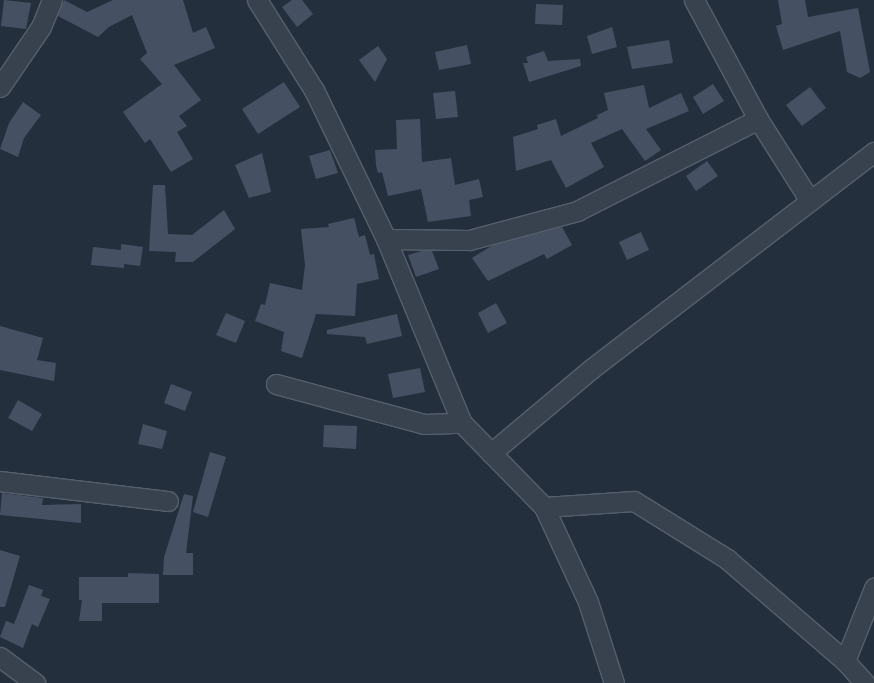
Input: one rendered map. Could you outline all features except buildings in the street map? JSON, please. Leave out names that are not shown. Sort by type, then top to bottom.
[{"type":"street","points":[[0,87],[41,27],[52,0]]},
{"type":"street","points":[[256,0],[314,90],[386,239],[462,422],[544,507],[588,602],[614,683]]},
{"type":"street","points":[[694,0],[758,120],[810,201]]},
{"type":"street","points":[[386,239],[469,240],[577,211],[758,120]]},
{"type":"street","points":[[491,453],[591,369],[874,152]]},
{"type":"street","points":[[276,384],[424,424],[462,422]]},
{"type":"street","points":[[0,481],[168,501]]},
{"type":"street","points":[[544,507],[634,501],[727,559],[846,661],[865,683]]},
{"type":"street","points":[[846,661],[874,588]]},
{"type":"street","points":[[0,657],[35,683]]}]
